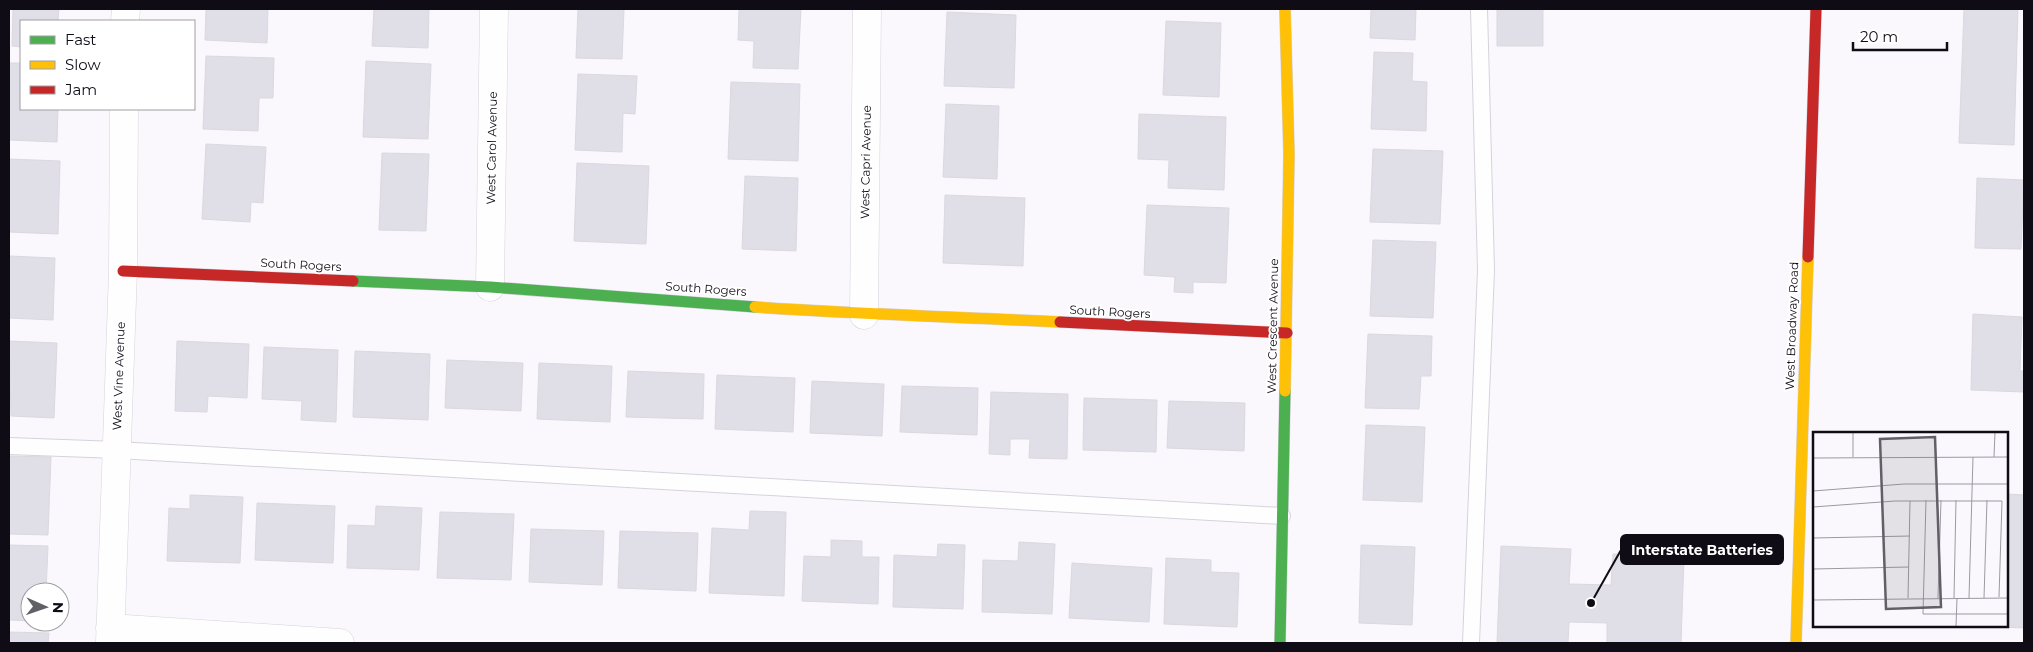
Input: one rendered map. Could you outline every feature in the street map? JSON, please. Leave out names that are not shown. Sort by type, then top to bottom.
[{"type":"street","name":"West Carol Avenue","points":[[490,287],[494,9]]},
{"type":"street","name":"West Capri Avenue","points":[[864,315],[868,9]]},
{"type":"street","name":"West Crescent Avenue","points":[[1280,643],[1289,154],[1285,9]]},
{"type":"street","name":"West Broadway Road","points":[[1796,643],[1816,9]]},
{"type":"street","name":"West Vine Avenue","points":[[110,636],[123,271],[124,110]]},
{"type":"street","name":"South Rogers","points":[[123,271],[490,287],[864,315],[903,314],[1287,334]]},
{"type":"street","points":[[110,636],[340,643]]},
{"type":"lane","points":[[1471,643],[1486,270],[1479,9]]},
{"type":"lane","points":[[9,446],[117,450],[1282,516]]},
{"type":"building","points":[[13,9],[59,9],[58,20],[20,20],[20,47],[12,46]]},
{"type":"building","points":[[206,9],[268,9],[267,43],[205,40]]},
{"type":"building","points":[[374,9],[429,9],[428,48],[372,46]]},
{"type":"building","points":[[578,9],[624,9],[622,59],[576,58]]},
{"type":"building","points":[[739,9],[801,9],[798,69],[753,68],[754,41],[738,40]]},
{"type":"building","points":[[1371,9],[1416,9],[1415,40],[1370,38]]},
{"type":"building","points":[[1497,9],[1543,9],[1543,46],[1497,46]]},
{"type":"building","points":[[1964,9],[2018,9],[2014,145],[1959,143]]},
{"type":"building","points":[[947,12],[1016,15],[1014,88],[944,86]]},
{"type":"building","points":[[1166,21],[1221,23],[1219,97],[1163,95]]},
{"type":"building","points":[[1374,52],[1413,53],[1412,81],[1427,82],[1426,131],[1371,129]]},
{"type":"building","points":[[206,56],[274,58],[273,98],[259,98],[258,131],[203,129]]},
{"type":"building","points":[[366,61],[431,64],[428,139],[363,137]]},
{"type":"building","points":[[9,63],[20,63],[20,110],[58,110],[57,142],[9,140]]},
{"type":"building","points":[[578,74],[637,76],[635,114],[623,113],[622,152],[575,150]]},
{"type":"building","points":[[731,82],[800,84],[798,161],[728,159]]},
{"type":"building","points":[[946,104],[999,106],[997,179],[943,177]]},
{"type":"building","points":[[1139,114],[1226,117],[1224,190],[1168,188],[1169,160],[1138,159]]},
{"type":"building","points":[[206,144],[266,147],[263,203],[251,202],[250,222],[202,219]]},
{"type":"building","points":[[1373,149],[1443,151],[1440,224],[1370,222]]},
{"type":"building","points":[[382,153],[429,154],[426,231],[379,230]]},
{"type":"building","points":[[9,159],[60,161],[58,234],[9,232]]},
{"type":"building","points":[[577,163],[649,166],[646,244],[574,241]]},
{"type":"building","points":[[745,176],[798,178],[796,251],[742,249]]},
{"type":"building","points":[[1977,178],[2024,180],[2021,249],[1975,248]]},
{"type":"building","points":[[945,195],[1025,198],[1023,266],[943,263]]},
{"type":"building","points":[[1147,205],[1229,208],[1226,283],[1193,282],[1193,293],[1174,292],[1175,277],[1144,275]]},
{"type":"building","points":[[1373,240],[1436,242],[1433,318],[1370,316]]},
{"type":"building","points":[[9,256],[55,258],[53,320],[9,318]]},
{"type":"building","points":[[1973,314],[2022,317],[2020,371],[2024,371],[2024,392],[1971,390]]},
{"type":"building","points":[[1368,334],[1432,336],[1431,376],[1421,376],[1419,409],[1365,408]]},
{"type":"building","points":[[9,341],[57,343],[54,418],[11,416]]},
{"type":"building","points":[[177,341],[249,344],[247,398],[208,396],[207,412],[175,411]]},
{"type":"building","points":[[264,347],[338,350],[336,422],[301,420],[302,401],[262,399]]},
{"type":"building","points":[[355,351],[430,354],[428,420],[353,417]]},
{"type":"building","points":[[447,360],[523,363],[521,411],[445,408]]},
{"type":"building","points":[[539,363],[612,366],[610,422],[537,419]]},
{"type":"building","points":[[628,371],[704,374],[703,419],[626,417]]},
{"type":"building","points":[[717,375],[795,378],[793,432],[715,429]]},
{"type":"building","points":[[812,381],[884,384],[882,436],[810,433]]},
{"type":"building","points":[[902,386],[978,388],[977,435],[900,432]]},
{"type":"building","points":[[991,392],[1068,394],[1067,459],[1029,458],[1030,439],[1010,439],[1010,455],[989,454]]},
{"type":"building","points":[[1084,398],[1157,400],[1156,452],[1083,450]]},
{"type":"building","points":[[1169,401],[1245,403],[1244,451],[1167,448]]},
{"type":"building","points":[[1366,425],[1425,427],[1422,502],[1363,500]]},
{"type":"building","points":[[9,456],[51,457],[48,535],[9,534]]},
{"type":"building","points":[[2008,494],[2024,495],[2024,628],[2001,627],[2008,627]]},
{"type":"building","points":[[190,495],[243,497],[240,563],[167,561],[169,508],[190,509]]},
{"type":"building","points":[[257,503],[335,506],[333,563],[255,560]]},
{"type":"building","points":[[376,506],[422,508],[419,570],[347,568],[348,525],[375,526]]},
{"type":"building","points":[[750,511],[786,512],[784,596],[709,593],[712,528],[749,530]]},
{"type":"building","points":[[440,512],[514,514],[511,580],[437,578]]},
{"type":"building","points":[[531,529],[604,531],[602,585],[529,582]]},
{"type":"building","points":[[620,531],[698,533],[696,591],[618,588]]},
{"type":"building","points":[[831,540],[862,541],[862,557],[879,557],[878,604],[802,601],[804,556],[831,557]]},
{"type":"building","points":[[1019,542],[1055,544],[1052,614],[982,612],[983,560],[1018,561]]},
{"type":"building","points":[[938,544],[965,545],[963,609],[893,607],[894,555],[937,557]]},
{"type":"building","points":[[9,545],[48,546],[46,582],[20,582],[20,621],[9,620]]},
{"type":"building","points":[[1361,545],[1415,547],[1412,625],[1359,623]]},
{"type":"building","points":[[1501,546],[1571,549],[1569,584],[1611,585],[1613,554],[1684,557],[1681,643],[1607,643],[1607,623],[1569,622],[1568,643],[1497,643]]},
{"type":"building","points":[[1166,558],[1211,560],[1211,572],[1239,573],[1237,627],[1164,624]]},
{"type":"building","points":[[1072,563],[1152,568],[1149,622],[1069,618]]},
{"type":"building","points":[[9,632],[49,633],[48,643],[9,643]]},
{"type":"traffic: fast","points":[[353,281],[490,287],[755,307]]},
{"type":"traffic: fast","points":[[1280,643],[1285,391]]},
{"type":"traffic: slow","points":[[1285,9],[1289,154],[1285,391]]},
{"type":"traffic: slow","points":[[1796,643],[1808,257]]},
{"type":"traffic: slow","points":[[755,307],[1060,322]]},
{"type":"traffic: jam","points":[[1808,257],[1816,9]]},
{"type":"traffic: jam","points":[[123,271],[353,281]]},
{"type":"traffic: jam","points":[[1060,322],[1287,333]]},
{"type":"place","name":"Interstate Batteries","points":[[1591,603]]}]
